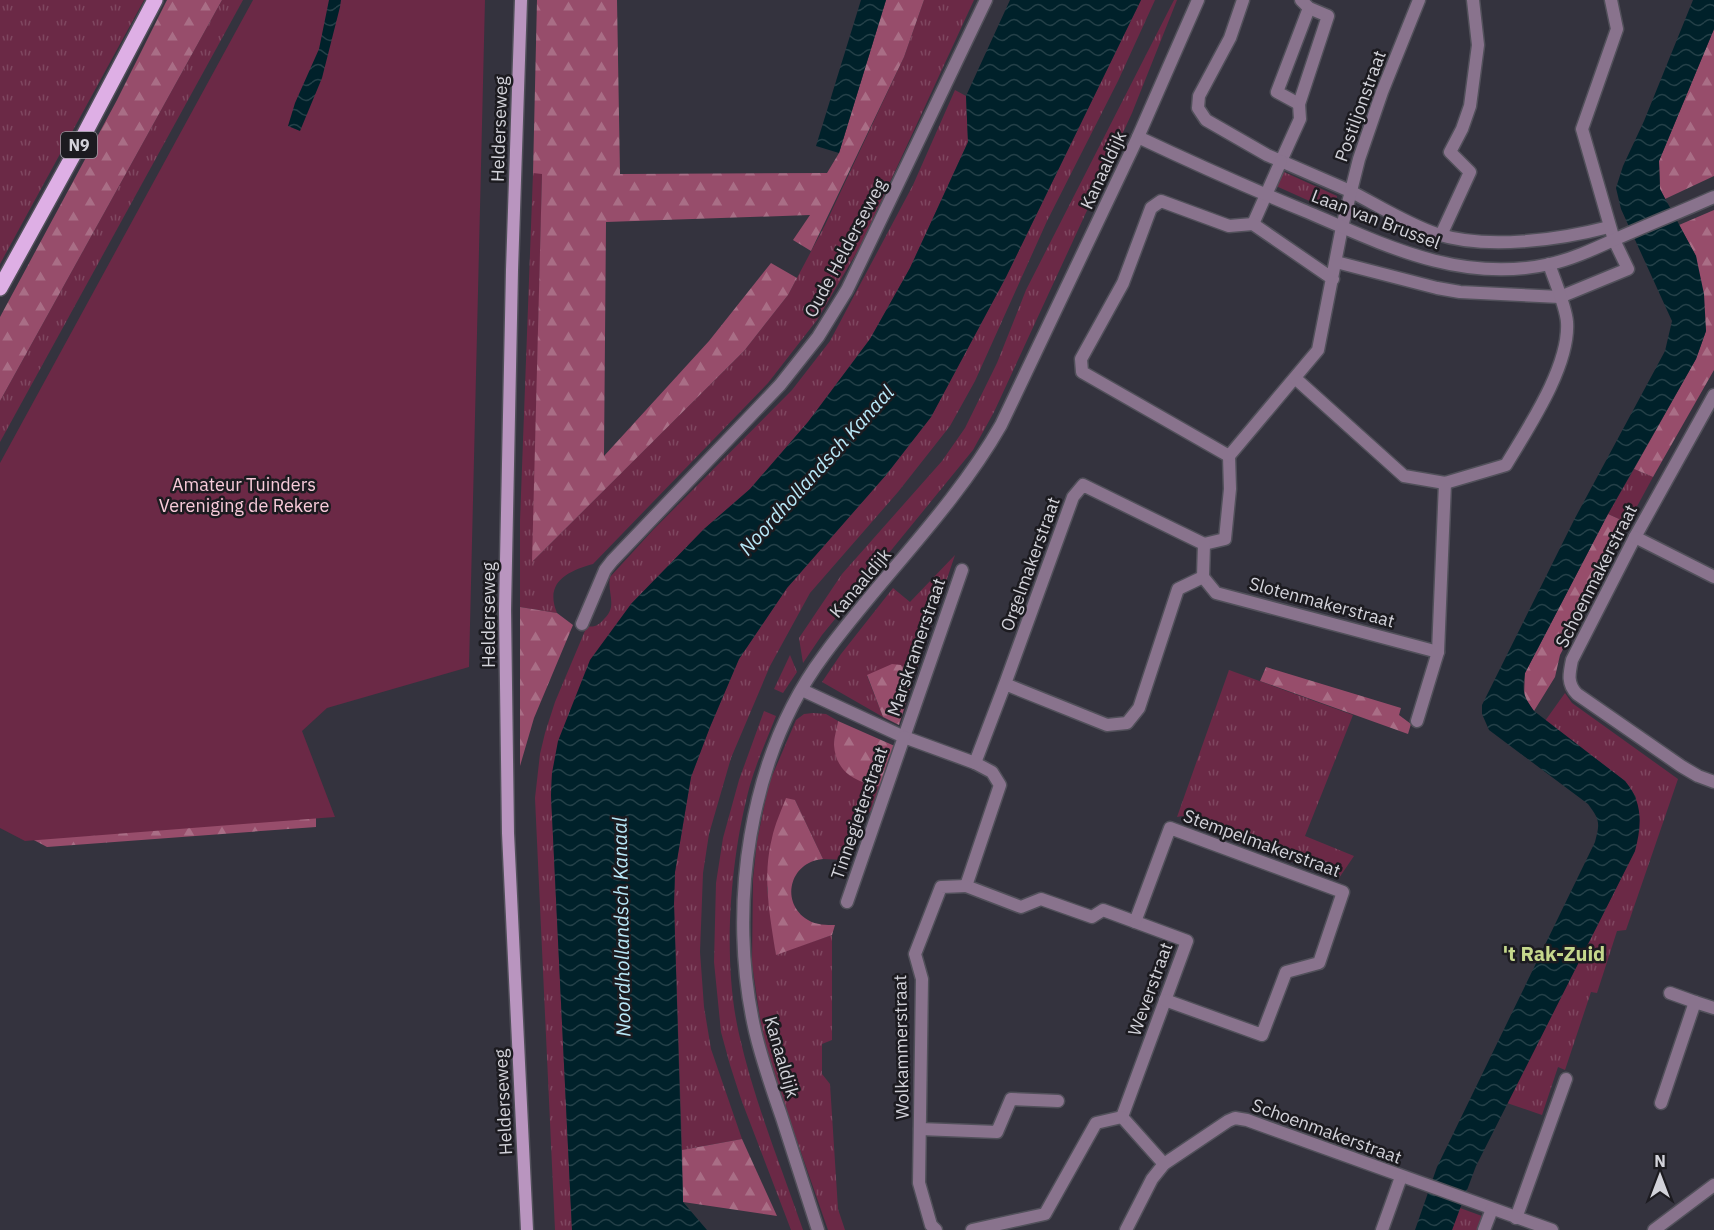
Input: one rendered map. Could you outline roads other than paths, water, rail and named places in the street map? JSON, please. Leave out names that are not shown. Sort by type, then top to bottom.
[{"type":"main road","name":"N9","points":[[0,288],[155,0]]},
{"type":"main road","name":"Helderseweg","points":[[521,0],[512,270],[505,610],[508,833],[527,1230]]},
{"type":"street","name":"Oude Helderseweg","points":[[582,624],[604,570],[780,384],[802,359],[834,314],[863,259],[986,0]]},
{"type":"street","name":"Kanaaldijk","points":[[818,1230],[755,1033],[744,972],[742,932],[746,866],[762,789],[778,741],[802,690],[823,656],[889,576],[985,452],[1012,402],[1138,137],[1198,0]]},
{"type":"street","name":"Laan van Brussel","points":[[1243,0],[1230,38],[1199,96],[1198,108],[1206,120],[1281,161],[1441,235],[1480,243],[1508,242],[1583,234],[1609,227]]},
{"type":"street","name":"Postiljonstraat","points":[[1229,456],[1318,350],[1342,227],[1359,159],[1382,92],[1419,0]]},
{"type":"street","points":[[1441,235],[1470,172],[1450,152],[1462,129],[1470,106],[1478,45],[1473,0]]},
{"type":"street","points":[[1336,262],[1449,290],[1560,297],[1628,269],[1609,227],[1582,129],[1617,29],[1611,0]]},
{"type":"street","points":[[1253,224],[1300,119],[1299,104],[1328,16],[1305,4],[1277,92],[1299,104]]},
{"type":"street","name":"Laan van Brussel","points":[[1138,137],[1206,169],[1342,227],[1424,259],[1454,266],[1487,269],[1549,264],[1581,254],[1714,197]]},
{"type":"street","points":[[1005,684],[1107,725],[1127,723],[1138,708],[1178,589],[1203,577],[1204,544],[1225,539],[1230,489],[1229,456],[1082,372],[1081,359],[1123,283],[1151,208],[1161,201],[1229,226],[1253,224],[1333,279]]},
{"type":"street","points":[[1295,378],[1404,476],[1445,483],[1506,465],[1541,406],[1565,351],[1568,321],[1549,264]]},
{"type":"street","name":"Schoenmakerstraat","points":[[1714,395],[1635,537],[1572,660],[1569,675],[1570,684],[1577,694],[1681,766],[1714,782]]},
{"type":"street","points":[[1417,721],[1438,652],[1445,483]]},
{"type":"street","name":"Orgelmakerstraat","points":[[975,763],[1073,497],[1083,485],[1204,544]]},
{"type":"street","points":[[1635,537],[1714,577]]},
{"type":"street","name":"Marskramerstraat","points":[[904,736],[962,570]]},
{"type":"street","name":"Slotenmakerstraat","points":[[1203,577],[1216,593],[1438,652]]},
{"type":"street","points":[[802,690],[904,736],[975,763],[992,772],[1000,785],[966,886]]},
{"type":"street","name":"Tinnegieterstraat","points":[[847,902],[904,736]]},
{"type":"street","name":"Stempelmakerstraat","points":[[1135,922],[1170,828],[1343,892],[1319,963],[1286,972],[1262,1035],[1166,1000]]},
{"type":"street","name":"Weverstraat","points":[[966,886],[1021,907],[1041,899],[1092,917],[1103,910],[1187,941],[1122,1117]]},
{"type":"street","name":"Wolkammerstraat","points":[[936,1230],[931,1225],[919,1183],[922,979],[915,954],[941,887],[966,886]]},
{"type":"street","points":[[1670,993],[1714,1008]]},
{"type":"street","points":[[1661,1103],[1695,1002]]},
{"type":"street","points":[[1516,1218],[1566,1079]]},
{"type":"street","name":"Wolkammerstraat","points":[[920,1129],[997,1132],[1011,1099],[1058,1101]]},
{"type":"street","points":[[972,1230],[1045,1214],[1096,1123],[1122,1117],[1164,1164]]},
{"type":"street","name":"Schoenmakerstraat","points":[[1126,1230],[1152,1179],[1164,1164],[1235,1118],[1241,1118],[1492,1209]]},
{"type":"street","points":[[1382,1230],[1401,1177]]},
{"type":"street","points":[[1654,1230],[1714,1185]]},
{"type":"street","points":[[1484,1230],[1492,1209],[1552,1230]]},
{"type":"water","points":[[329,0],[341,0],[340,7],[322,78],[300,131],[288,126],[295,103],[319,49]]},
{"type":"water","points":[[861,0],[886,0],[839,153],[816,146]]},
{"type":"water","name":"Noordhollandsch Kanaal","points":[[1010,0],[1141,0],[1006,277],[931,417],[886,475],[787,588],[739,659],[691,777],[675,872],[674,904],[683,1202],[707,1230],[572,1230],[551,795],[552,773],[558,741],[590,660],[631,604],[704,529],[750,489],[808,422],[870,339],[910,268],[968,142],[966,96]]},
{"type":"water","points":[[1693,0],[1714,0],[1714,29],[1659,161],[1660,189],[1696,256],[1704,294],[1706,331],[1696,359],[1608,514],[1525,673],[1524,685],[1524,693],[1534,711],[1625,781],[1631,789],[1638,806],[1640,823],[1635,851],[1476,1166],[1452,1230],[1415,1230],[1437,1167],[1597,836],[1598,822],[1588,804],[1489,730],[1482,714],[1482,705],[1574,520],[1665,351],[1672,321],[1621,209],[1616,188],[1623,166],[1644,121]]},
{"type":"district","name":"'t Rak-Zuid","points":[[1554,953]]},
{"type":"park label","name":"Amateur Tuinders Vereniging de Rekere","points":[[244,494]]}]
